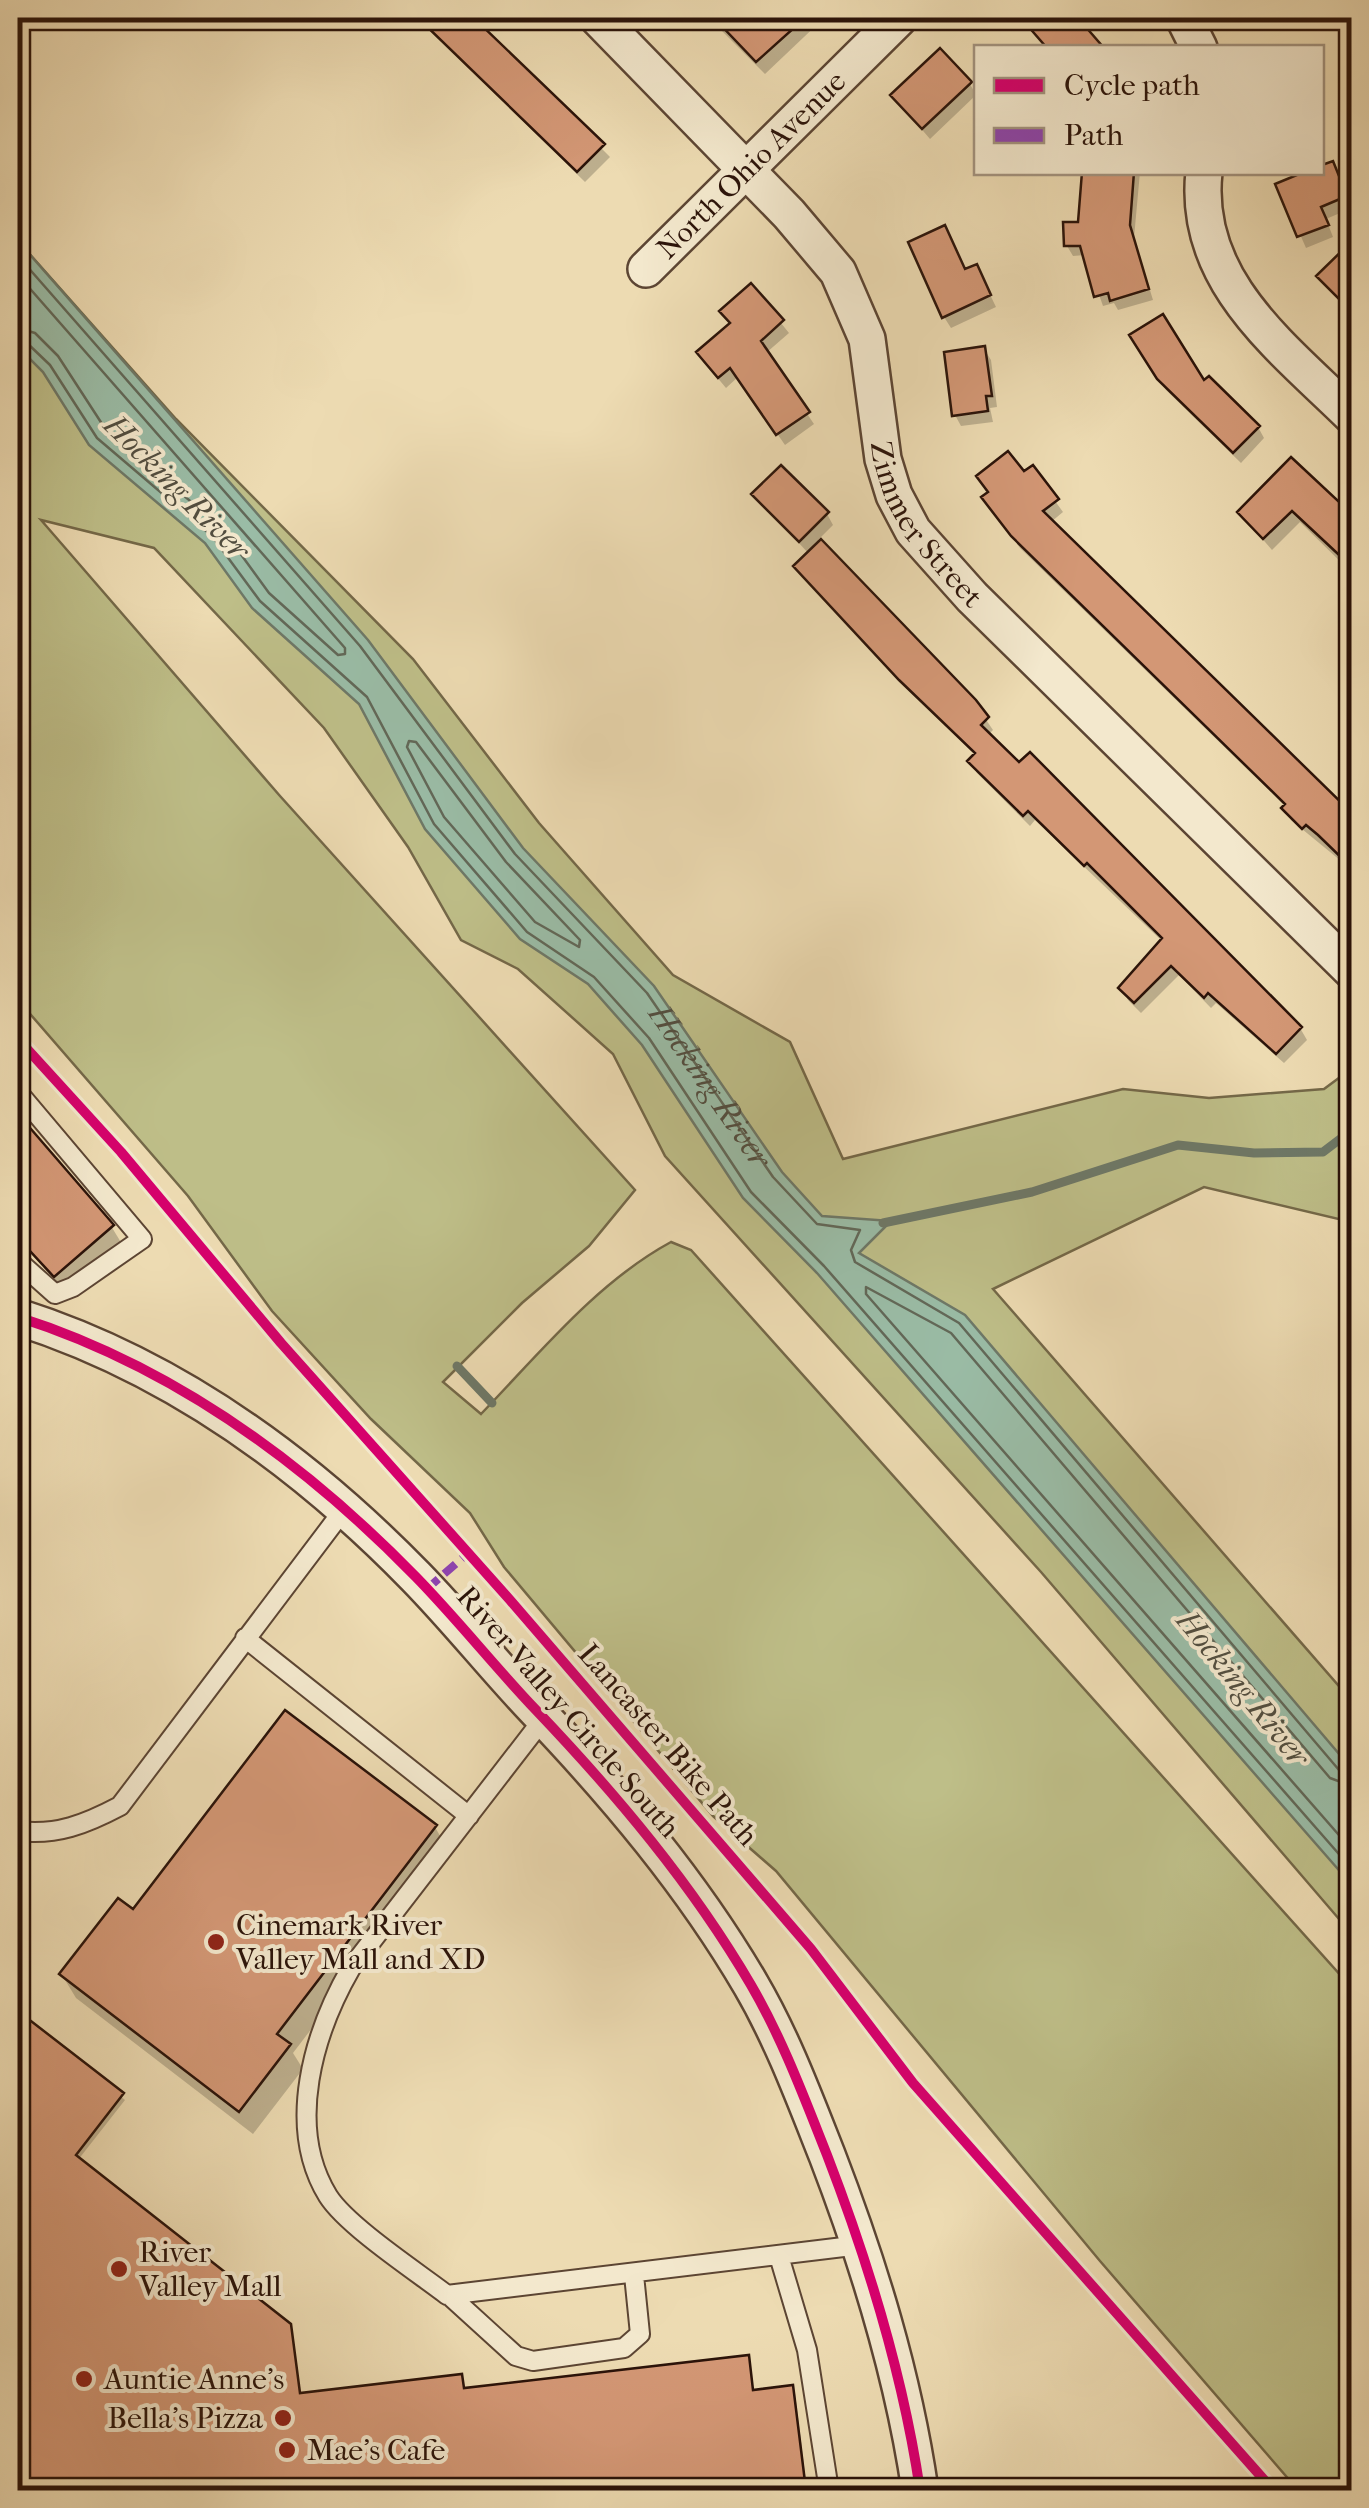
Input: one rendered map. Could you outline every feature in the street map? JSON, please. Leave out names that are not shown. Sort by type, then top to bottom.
[{"type":"street","name":"Zimmer Street","points":[[598,18],[818,244],[855,304],[872,366],[883,459],[894,495],[913,530],[972,596],[1352,971]]},
{"type":"street","name":"North Ohio Avenue","points":[[646,270],[899,18]]},
{"type":"street","points":[[1184,18],[1198,45]]},
{"type":"street","points":[[1204,175],[1203,220],[1221,275],[1235,296],[1352,416]]},
{"type":"street","name":"River Valley Circle South","points":[[39,1313],[238,1423],[344,1508],[420,1581],[544,1718],[682,1882],[752,1986],[792,2069],[860,2246],[908,2412],[920,2490]]},
{"type":"lane","points":[[18,1092],[142,1239],[39,1313],[18,1261]]},
{"type":"lane","points":[[18,1831],[37,1834],[83,1826],[120,1806],[344,1508]]},
{"type":"lane","points":[[246,1638],[469,1816]]},
{"type":"lane","points":[[544,1718],[351,1968],[334,1998],[311,2059],[311,2154],[329,2198],[405,2264],[449,2294],[516,2356],[534,2361],[624,2348],[640,2334],[634,2275]]},
{"type":"lane","points":[[449,2294],[860,2246]]},
{"type":"lane","points":[[778,2256],[807,2350],[829,2490]]},
{"type":"shaded area","points":[[18,241],[176,419],[413,659],[539,823],[673,975],[790,1042],[843,1159],[1123,1089],[1209,1098],[1324,1089],[1351,1069],[1351,1222],[1204,1187],[993,1289],[1351,1700],[1351,1933],[1041,1572],[665,1156],[613,1054],[518,969],[461,940],[408,847],[324,728],[154,548],[41,520],[280,796],[635,1190],[589,1246],[522,1303],[443,1382],[481,1414],[618,1277],[671,1242],[691,1250],[1351,1987],[1351,2490],[1298,2490],[1100,2261],[776,1871],[713,1816],[504,1567],[470,1513],[371,1419],[272,1311],[188,1196],[18,1000]]},
{"type":"water","name":"Hocking River","points":[[18,241],[368,640],[523,848],[654,986],[782,1172],[822,1216],[891,1221],[859,1253],[965,1315],[1351,1768],[1351,1884],[817,1273],[743,1198],[642,1045],[588,984],[520,939],[425,829],[359,704],[252,608],[205,543],[89,445],[43,372],[18,347]]},
{"type":"building","points":[[418,18],[474,18],[605,144],[577,172]]},
{"type":"building","points":[[714,18],[805,18],[756,62]]},
{"type":"building","points":[[1021,18],[1078,18],[1101,45],[1044,45]]},
{"type":"building","points":[[940,48],[972,82],[922,129],[890,95]]},
{"type":"building","points":[[1333,161],[1347,196],[1321,207],[1329,225],[1297,237],[1275,184],[1297,175],[1324,175],[1324,164]]},
{"type":"building","points":[[1082,175],[1134,175],[1130,225],[1149,289],[1110,301],[1108,293],[1094,297],[1080,246],[1064,246],[1063,222],[1078,222]]},
{"type":"building","points":[[945,225],[965,269],[977,264],[991,295],[942,318],[908,242]]},
{"type":"building","points":[[1352,241],[1352,312],[1316,276]]},
{"type":"building","points":[[751,283],[784,320],[761,341],[810,412],[776,435],[730,368],[718,378],[696,352],[730,323],[719,311]]},
{"type":"building","points":[[1163,314],[1204,380],[1209,376],[1260,426],[1233,453],[1157,379],[1129,335]]},
{"type":"building","points":[[985,346],[992,396],[986,396],[988,411],[952,416],[944,352]]},
{"type":"building","points":[[1008,451],[1024,471],[1033,465],[1059,499],[1043,511],[1352,813],[1352,868],[1306,825],[1302,829],[1281,808],[1285,804],[1011,536],[981,497],[988,492],[976,476]]},
{"type":"building","points":[[1291,457],[1352,514],[1352,567],[1292,511],[1263,539],[1237,512]]},
{"type":"building","points":[[781,465],[829,512],[799,542],[751,494]]},
{"type":"building","points":[[821,539],[976,700],[989,717],[981,725],[1019,762],[1030,752],[1302,1027],[1276,1054],[1208,993],[1204,998],[1171,966],[1134,1003],[1118,988],[1162,938],[1087,863],[1084,866],[1028,811],[1023,816],[967,761],[975,753],[899,680],[793,566]]},
{"type":"building","points":[[18,1114],[114,1225],[54,1277],[18,1238]]},
{"type":"building","name":"Cinemark River Valley Mall and XD","points":[[285,1710],[437,1825],[277,2034],[291,2044],[239,2112],[59,1974],[118,1898],[133,1909]]},
{"type":"building","name":"River Valley Mall","points":[[18,2011],[124,2093],[76,2155],[291,2324],[300,2393],[462,2374],[464,2388],[749,2355],[753,2390],[793,2385],[806,2490],[18,2490]]},
{"type":"waterway","points":[[883,1223],[1032,1192],[1178,1145],[1254,1153],[1323,1152],[1352,1130]]},
{"type":"waterway","points":[[457,1366],[492,1403]]},
{"type":"marked path","points":[[427,1589],[468,1553]]},
{"type":"cycle path","name":"Lancaster Bike Path","points":[[18,1039],[121,1152],[281,1343],[510,1600],[811,1949],[913,2083],[1273,2490]]},
{"type":"cycle path","points":[[18,1317],[129,1362],[182,1390],[233,1422],[328,1495],[432,1593],[595,1774],[678,1876],[762,2005],[827,2155],[883,2320],[920,2490]]},
{"type":"place","name":"Cinemark River Valley Mall and XD","points":[[216,1942]]},
{"type":"place","name":"River Valley Mall","points":[[119,2269]]},
{"type":"place","name":"Auntie Anne's","points":[[84,2379]]},
{"type":"place","name":"Bella's Pizza","points":[[283,2418]]},
{"type":"place","name":"Mae's Cafe","points":[[287,2450]]}]
